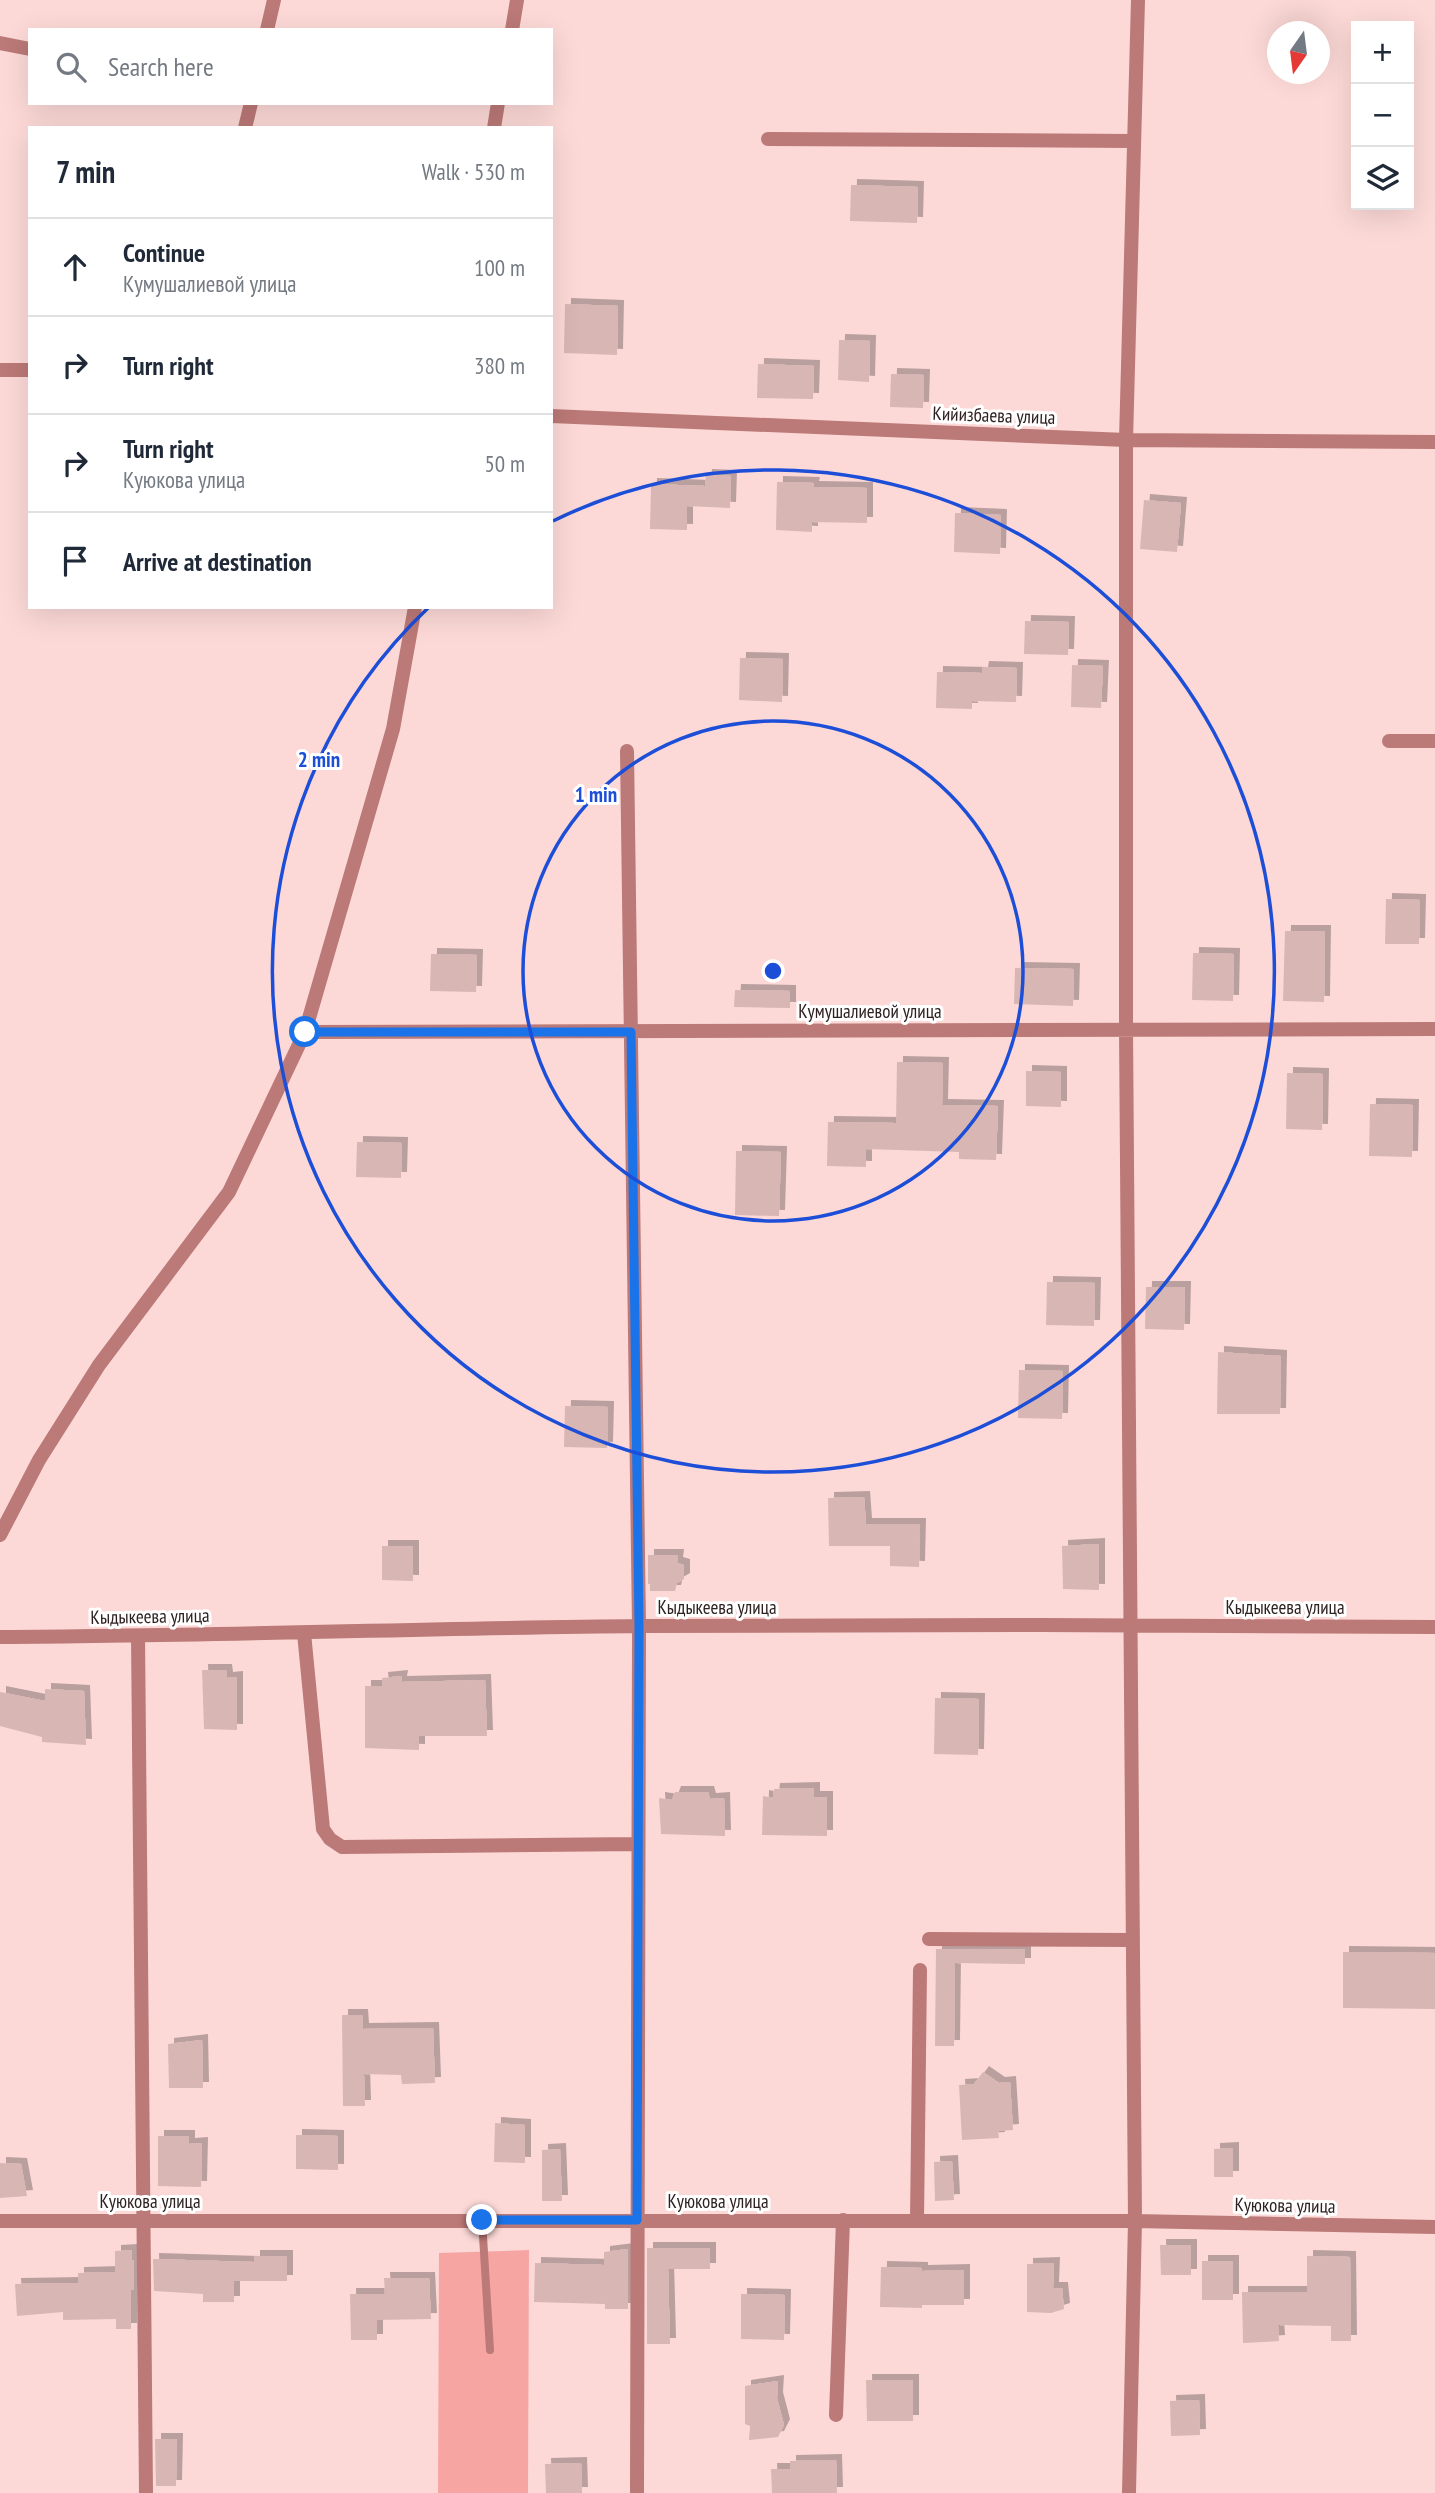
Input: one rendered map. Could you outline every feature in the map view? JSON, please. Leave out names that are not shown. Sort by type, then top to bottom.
[{"type":"street","points":[[267,28],[274,0]]},
{"type":"street","points":[[512,28],[517,0]]},
{"type":"street","points":[[1129,2493],[1135,2221],[1129,1625],[1126,440],[1138,0]]},
{"type":"street","points":[[0,43],[28,49]]},
{"type":"street","points":[[245,126],[251,105]]},
{"type":"street","points":[[494,126],[498,105]]},
{"type":"street","points":[[768,139],[1134,141]]},
{"type":"street","points":[[0,370],[28,370]]},
{"type":"street","name":"Кийизбаева улица","points":[[553,416],[1126,440],[1435,442]]},
{"type":"street","points":[[0,1535],[39,1460],[99,1365],[229,1192],[305,1032],[393,729],[415,609]]},
{"type":"street","points":[[1389,741],[1435,741]]},
{"type":"street","points":[[627,751],[639,1626],[637,2493]]},
{"type":"street","name":"Кумушалиевой улица","points":[[305,1032],[1435,1029]]},
{"type":"street","name":"Кыдыкеева улица","points":[[0,1637],[639,1626],[1435,1627]]},
{"type":"street","points":[[303,1633],[323,1829],[330,1839],[342,1847],[638,1844]]},
{"type":"street","points":[[138,1636],[146,2493]]},
{"type":"street","points":[[929,1938],[1132,1940]]},
{"type":"street","points":[[917,2221],[920,1970]]},
{"type":"street","points":[[836,2415],[843,2220]]},
{"type":"street","name":"Куюкова улица","points":[[0,2221],[1135,2221],[1435,2227]]},
{"type":"lane","points":[[482,2220],[491,2350]]},
{"type":"shaded area","points":[[529,2250],[528,2493],[438,2493],[439,2253]]},
{"type":"building","points":[[851,185],[918,187],[917,223],[850,221]]},
{"type":"building","points":[[565,304],[618,306],[617,355],[564,353]]},
{"type":"building","points":[[839,340],[870,341],[869,382],[838,380]]},
{"type":"building","points":[[758,364],[814,366],[813,399],[757,398]]},
{"type":"building","points":[[891,374],[924,375],[923,408],[890,407]]},
{"type":"building","points":[[706,475],[731,476],[730,508],[687,506],[687,530],[650,529],[651,484],[705,486]]},
{"type":"building","points":[[777,482],[814,483],[813,487],[867,488],[867,523],[812,522],[812,532],[776,530]]},
{"type":"building","points":[[1144,500],[1181,503],[1177,552],[1140,549]]},
{"type":"building","points":[[955,513],[1001,515],[1000,554],[954,552]]},
{"type":"building","points":[[1025,621],[1069,622],[1068,655],[1024,654]]},
{"type":"building","points":[[740,658],[783,659],[782,702],[739,700]]},
{"type":"building","points":[[1072,665],[1103,666],[1101,708],[1071,707]]},
{"type":"building","points":[[983,667],[1017,668],[1016,702],[972,701],[972,709],[936,708],[937,672],[982,673]]},
{"type":"building","points":[[1386,899],[1420,900],[1419,944],[1385,944]]},
{"type":"building","points":[[1285,931],[1325,931],[1324,1002],[1283,1001]]},
{"type":"building","points":[[1193,953],[1234,954],[1233,1001],[1192,1000]]},
{"type":"building","points":[[431,954],[477,955],[476,992],[430,991]]},
{"type":"building","points":[[1015,968],[1074,969],[1073,1006],[1014,1004]]},
{"type":"building","points":[[735,990],[790,991],[790,1008],[734,1007]]},
{"type":"building","points":[[897,1062],[943,1063],[942,1105],[998,1106],[996,1160],[959,1159],[959,1152],[866,1149],[866,1167],[827,1166],[828,1122],[896,1123]]},
{"type":"building","points":[[1026,1071],[1061,1072],[1061,1107],[1026,1106]]},
{"type":"building","points":[[1287,1073],[1323,1074],[1322,1130],[1286,1129]]},
{"type":"building","points":[[1370,1104],[1413,1105],[1412,1157],[1369,1156]]},
{"type":"building","points":[[357,1142],[402,1143],[401,1178],[356,1177]]},
{"type":"building","points":[[736,1151],[781,1152],[779,1216],[735,1215]]},
{"type":"building","points":[[1047,1282],[1095,1283],[1094,1326],[1046,1325]]},
{"type":"building","points":[[1146,1287],[1185,1287],[1184,1330],[1145,1329]]},
{"type":"building","points":[[1218,1352],[1281,1356],[1280,1414],[1217,1414]]},
{"type":"building","points":[[1019,1370],[1063,1371],[1062,1419],[1018,1418]]},
{"type":"building","points":[[565,1406],[608,1407],[607,1448],[564,1447]]},
{"type":"building","points":[[864,1497],[866,1524],[920,1524],[919,1567],[890,1566],[890,1546],[829,1546],[828,1498]]},
{"type":"building","points":[[1099,1544],[1099,1590],[1063,1589],[1062,1546]]},
{"type":"building","points":[[382,1546],[413,1546],[413,1581],[382,1580]]},
{"type":"building","points":[[648,1555],[678,1555],[677,1563],[684,1565],[684,1579],[677,1583],[675,1591],[650,1591]]},
{"type":"building","points":[[202,1670],[226,1670],[227,1678],[237,1677],[237,1730],[204,1729]]},
{"type":"building","points":[[402,1676],[401,1682],[485,1680],[487,1736],[419,1736],[419,1750],[365,1748],[365,1686],[383,1686],[382,1678]]},
{"type":"building","points":[[45,1689],[84,1691],[86,1745],[42,1742],[42,1737],[0,1726],[0,1692],[45,1701]]},
{"type":"building","points":[[935,1698],[979,1699],[978,1755],[934,1754]]},
{"type":"building","points":[[814,1788],[814,1797],[827,1797],[827,1836],[762,1835],[763,1796],[773,1798],[774,1789]]},
{"type":"building","points":[[675,1792],[708,1792],[710,1799],[724,1798],[725,1836],[661,1834],[659,1798],[672,1800]]},
{"type":"building","points":[[936,1949],[1025,1949],[1025,1964],[955,1963],[954,2046],[935,2046]]},
{"type":"building","points":[[1343,1952],[1435,1953],[1435,2009],[1343,2008]]},
{"type":"building","points":[[342,2015],[362,2015],[363,2029],[433,2028],[435,2083],[402,2084],[401,2075],[364,2074],[365,2106],[343,2106]]},
{"type":"building","points":[[202,2040],[203,2088],[169,2088],[168,2044]]},
{"type":"building","points":[[983,2072],[999,2083],[1010,2082],[1013,2130],[998,2131],[999,2138],[962,2140],[959,2085],[974,2084]]},
{"type":"building","points":[[495,2123],[525,2125],[525,2163],[494,2162]]},
{"type":"building","points":[[296,2135],[338,2136],[338,2170],[296,2169]]},
{"type":"building","points":[[158,2136],[189,2136],[189,2144],[202,2143],[201,2187],[158,2186]]},
{"type":"building","points":[[1233,2148],[1233,2177],[1214,2177],[1214,2149]]},
{"type":"building","points":[[560,2149],[562,2201],[542,2201],[542,2150]]},
{"type":"building","points":[[952,2161],[954,2200],[935,2201],[934,2162]]},
{"type":"building","points":[[0,2163],[21,2164],[27,2196],[0,2198]]},
{"type":"building","points":[[1160,2245],[1191,2245],[1191,2275],[1161,2275]]},
{"type":"building","points":[[647,2248],[710,2248],[710,2269],[668,2269],[670,2344],[647,2344]]},
{"type":"building","points":[[628,2249],[628,2309],[605,2309],[605,2304],[534,2302],[535,2263],[604,2265],[604,2252]]},
{"type":"building","points":[[132,2250],[134,2290],[131,2290],[131,2329],[116,2329],[116,2319],[63,2320],[63,2312],[17,2316],[15,2284],[78,2283],[78,2273],[115,2272],[115,2251]]},
{"type":"building","points":[[254,2256],[287,2256],[287,2281],[234,2281],[234,2302],[203,2302],[203,2294],[154,2291],[153,2259],[254,2262]]},
{"type":"building","points":[[1307,2256],[1350,2257],[1351,2341],[1331,2341],[1331,2326],[1278,2325],[1279,2341],[1243,2343],[1242,2292],[1307,2292]]},
{"type":"building","points":[[1202,2261],[1233,2261],[1233,2300],[1202,2300]]},
{"type":"building","points":[[1054,2263],[1053,2288],[1062,2288],[1064,2309],[1051,2313],[1027,2312],[1027,2264]]},
{"type":"building","points":[[881,2267],[922,2268],[922,2271],[964,2270],[964,2305],[880,2307]]},
{"type":"building","points":[[384,2278],[429,2278],[431,2319],[377,2320],[377,2340],[351,2340],[350,2294],[385,2294]]},
{"type":"building","points":[[741,2294],[785,2295],[784,2340],[741,2339]]},
{"type":"building","points":[[866,2380],[913,2380],[913,2421],[867,2421]]},
{"type":"building","points":[[778,2381],[777,2398],[784,2425],[778,2437],[749,2440],[750,2426],[745,2424],[745,2386]]},
{"type":"building","points":[[1199,2400],[1200,2435],[1171,2436],[1170,2401]]},
{"type":"building","points":[[155,2439],[177,2439],[176,2486],[156,2486]]},
{"type":"building","points":[[836,2460],[837,2493],[772,2493],[771,2469],[790,2469],[790,2461]]},
{"type":"building","points":[[581,2463],[582,2493],[546,2493],[545,2464]]},
{"type":"route","points":[[305,1032],[631,1032],[639,1626],[637,2220],[482,2220]]}]
